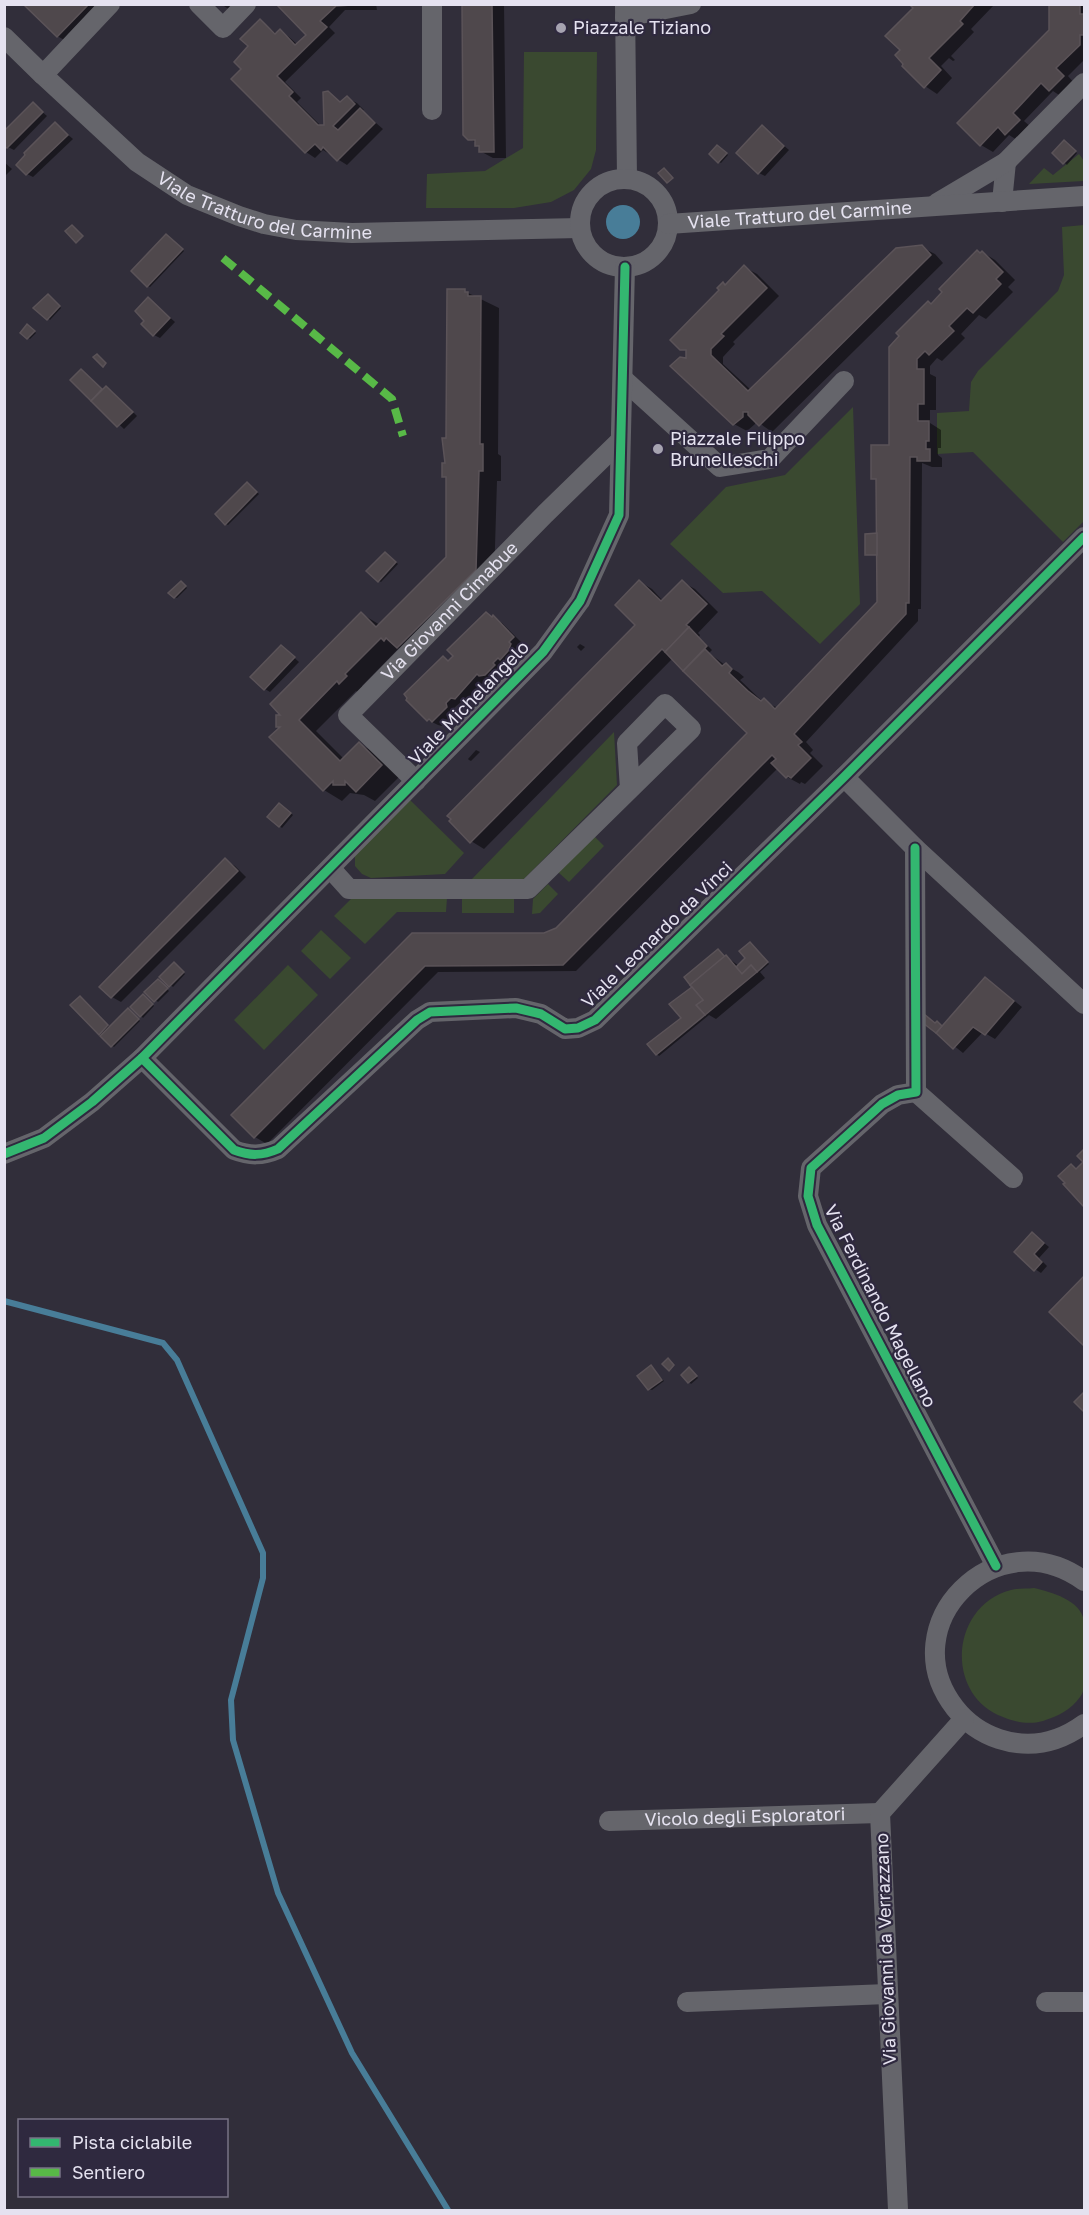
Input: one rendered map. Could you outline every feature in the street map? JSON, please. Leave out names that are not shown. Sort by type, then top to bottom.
[{"type":"street","points":[[43,75],[110,4]]},
{"type":"street","points":[[199,4],[223,28],[246,4]]},
{"type":"street","points":[[432,4],[432,110]]},
{"type":"street","points":[[627,179],[625,11],[691,4]]},
{"type":"street","name":"Viale Tratturo del Carmine","points":[[4,37],[146,167],[187,195],[264,224],[296,230],[352,232],[580,228]]},
{"type":"street","points":[[932,206],[1006,162],[1084,83]]},
{"type":"street","points":[[1002,202],[1006,162]]},
{"type":"street","points":[[627,179],[648,186],[657,193],[663,202],[668,224],[667,235],[656,254],[647,261],[625,267],[609,265],[595,256],[584,242],[580,228],[585,203],[592,192],[614,180],[627,179]]},
{"type":"street","name":"Viale Tratturo del Carmine","points":[[668,224],[1084,196]]},
{"type":"street","name":"Viale Michelangelo","points":[[4,1154],[44,1138],[92,1102],[138,1062],[543,652],[580,601],[619,515],[625,267]]},
{"type":"street","points":[[623,379],[720,467],[770,459],[844,381]]},
{"type":"street","name":"Via Giovanni Cimabue","points":[[416,782],[348,715],[620,441]]},
{"type":"street","name":"Viale Leonardo da Vinci","points":[[138,1062],[234,1150],[250,1156],[267,1154],[278,1149],[417,1020],[430,1012],[516,1008],[541,1014],[565,1029],[578,1028],[595,1020],[844,777],[1084,537]]},
{"type":"street","points":[[844,777],[915,848],[1084,1004]]},
{"type":"street","points":[[331,869],[349,889],[528,890],[630,789]]},
{"type":"street","points":[[915,848],[916,1092],[1013,1178]]},
{"type":"street","name":"Via Ferdinando Magellano","points":[[916,1092],[898,1095],[882,1104],[811,1168],[807,1196],[817,1225],[996,1566]]},
{"type":"street","points":[[1084,1581],[1071,1571],[1047,1563],[1021,1561],[996,1566],[973,1578],[954,1598],[941,1621],[936,1647],[938,1673],[947,1698],[964,1719],[987,1735],[1015,1744],[1043,1744],[1071,1734],[1084,1724]]},
{"type":"street","name":"Via Giovanni da Verrazzano","points":[[897,2211],[880,1814],[964,1719]]},
{"type":"street","name":"Vicolo degli Esploratori","points":[[609,1821],[880,1814]]},
{"type":"street","points":[[687,2002],[887,1994]]},
{"type":"street","points":[[1047,2002],[1084,2002]]},
{"type":"green space","points":[[524,52],[597,52],[596,150],[591,169],[574,190],[551,202],[514,208],[426,208],[427,174],[485,171],[523,148]]},
{"type":"green space","points":[[1079,154],[1084,161],[1084,181],[1029,184],[1044,168],[1053,175]]},
{"type":"green space","points":[[1084,225],[1084,521],[1063,542],[973,452],[937,454],[937,413],[969,411],[971,382],[978,371],[1058,291],[1064,275],[1062,227]]},
{"type":"green space","points":[[853,407],[860,604],[820,644],[762,591],[723,593],[670,544],[726,487],[785,475]]},
{"type":"green space","points":[[614,732],[617,785],[523,880],[471,880]]},
{"type":"green space","points":[[410,800],[464,853],[445,874],[371,878],[362,874],[355,866],[355,855]]},
{"type":"green space","points":[[594,836],[604,846],[569,882],[558,872]]},
{"type":"green space","points":[[548,884],[558,894],[540,913],[532,914],[533,899]]},
{"type":"green space","points":[[447,898],[446,912],[397,912],[365,944],[334,916],[351,899]]},
{"type":"green space","points":[[462,898],[514,898],[514,913],[462,913]]},
{"type":"green space","points":[[321,930],[351,958],[330,979],[301,951]]},
{"type":"green space","points":[[288,965],[318,995],[264,1050],[234,1020]]},
{"type":"green space","points":[[1034,1588],[1064,1598],[1082,1614],[1085,1631],[1085,1681],[1082,1693],[1068,1709],[1043,1721],[1027,1723],[1003,1717],[984,1706],[971,1690],[964,1671],[962,1651],[966,1631],[976,1614],[991,1599],[1011,1590]]},
{"type":"water","points":[[623,205],[635,210],[640,222],[635,234],[623,239],[611,234],[606,222],[611,210]]},
{"type":"building","points":[[23,4],[89,4],[57,37]]},
{"type":"building","points":[[276,4],[368,4],[336,6],[320,21],[327,27],[277,76],[293,92],[289,96],[318,125],[324,125],[323,92],[328,91],[340,102],[347,96],[355,104],[333,126],[338,130],[360,108],[375,123],[337,161],[323,147],[321,150],[315,144],[305,153],[231,79],[241,69],[234,62],[248,46],[240,39],[260,19],[275,34],[280,29],[295,45],[306,35]]},
{"type":"building","points":[[462,4],[492,4],[494,152],[479,152],[479,146],[475,146],[475,140],[468,140],[463,135]]},
{"type":"building","points":[[909,4],[975,4],[960,21],[963,24],[929,58],[941,70],[924,88],[902,66],[903,64],[895,55],[900,50],[885,36],[913,8]]},
{"type":"building","points":[[1049,4],[1080,4],[1080,14],[1084,14],[1084,35],[1080,35],[1080,45],[1056,68],[1064,76],[1049,91],[1041,83],[1013,113],[1020,120],[1005,135],[998,127],[980,146],[957,123],[1049,30]]},
{"type":"building","points":[[33,102],[43,112],[7,148],[4,146],[4,131]]},
{"type":"building","points":[[55,122],[68,135],[26,175],[16,165],[25,155],[24,153]]},
{"type":"building","points":[[762,125],[784,146],[758,174],[736,153]]},
{"type":"building","points":[[1064,140],[1076,151],[1063,164],[1052,153]]},
{"type":"building","points":[[717,145],[727,153],[718,163],[709,154]]},
{"type":"building","points":[[664,168],[673,178],[667,183],[658,173]]},
{"type":"building","points":[[72,225],[83,236],[76,243],[65,231]]},
{"type":"building","points":[[166,234],[183,249],[147,287],[131,271]]},
{"type":"building","points":[[922,245],[931,255],[759,426],[748,415],[748,412],[743,412],[743,417],[733,425],[670,366],[680,357],[686,358],[686,350],[680,350],[670,340],[719,290],[717,288],[723,282],[725,285],[744,265],[767,288],[721,334],[724,336],[711,349],[711,355],[748,391],[896,248]]},
{"type":"building","points":[[977,250],[980,253],[982,251],[1003,272],[996,279],[1001,284],[973,313],[967,308],[949,326],[954,331],[929,355],[925,351],[917,359],[917,369],[924,369],[924,404],[918,404],[918,421],[929,421],[929,441],[926,441],[926,449],[930,449],[930,461],[917,461],[917,457],[910,457],[909,603],[906,603],[906,614],[794,734],[802,742],[798,745],[811,758],[791,778],[788,776],[786,778],[771,763],[776,759],[772,755],[563,965],[425,966],[254,1138],[231,1115],[412,933],[544,933],[556,928],[747,733],[683,671],[705,649],[722,666],[726,663],[732,669],[729,673],[748,691],[761,701],[764,698],[775,709],[877,602],[876,479],[871,479],[871,445],[889,445],[889,347],[899,336],[896,333],[928,301],[931,304],[942,292],[939,289]]},
{"type":"building","points":[[447,289],[465,289],[468,296],[481,296],[480,444],[483,444],[483,471],[479,471],[476,570],[397,648],[386,638],[384,641],[381,638],[345,674],[347,676],[339,684],[337,681],[299,720],[340,761],[359,742],[382,765],[356,792],[345,781],[345,785],[333,785],[333,781],[323,791],[269,737],[280,727],[276,727],[276,715],[280,715],[270,704],[361,612],[376,627],[446,557],[446,477],[442,477],[442,463],[445,463],[442,438],[446,438]]},
{"type":"building","points":[[48,294],[60,306],[47,320],[33,308]]},
{"type":"building","points":[[148,297],[170,318],[153,336],[141,324],[144,321],[135,311]]},
{"type":"building","points":[[27,324],[35,331],[27,339],[20,333]]},
{"type":"building","points":[[97,354],[106,363],[103,367],[93,357]]},
{"type":"building","points":[[81,369],[102,389],[91,401],[70,380]]},
{"type":"building","points":[[106,386],[133,412],[117,427],[91,401]]},
{"type":"building","points":[[247,482],[257,492],[225,525],[215,514]]},
{"type":"building","points":[[877,533],[877,555],[865,555],[865,534]]},
{"type":"building","points":[[385,552],[396,562],[378,582],[366,571]]},
{"type":"building","points":[[639,580],[661,601],[682,580],[707,604],[686,625],[689,627],[665,652],[662,649],[470,843],[447,816],[635,625],[615,605]]},
{"type":"building","points":[[181,581],[186,586],[174,598],[168,593]]},
{"type":"building","points":[[486,612],[492,617],[493,615],[514,637],[509,642],[511,644],[508,651],[500,660],[498,658],[493,663],[495,665],[485,675],[477,674],[455,699],[451,698],[446,703],[447,707],[432,722],[429,719],[427,721],[406,700],[404,694],[443,656],[448,661],[453,656],[447,650]]},
{"type":"building","points":[[689,627],[707,646],[683,671],[665,652]]},
{"type":"building","points":[[281,645],[295,657],[264,690],[250,677]]},
{"type":"building","points":[[279,803],[291,813],[279,827],[267,817]]},
{"type":"building","points":[[225,858],[238,871],[111,998],[99,987]]},
{"type":"building","points":[[750,942],[768,962],[757,972],[751,965],[742,974],[736,967],[745,958],[739,951]]},
{"type":"building","points":[[718,949],[725,957],[690,985],[684,977]]},
{"type":"building","points":[[726,955],[742,974],[751,965],[757,972],[705,1015],[696,1005],[703,1000],[690,985]]},
{"type":"building","points":[[174,962],[184,972],[169,987],[159,977]]},
{"type":"building","points":[[985,977],[1014,1001],[985,1035],[973,1027],[953,1049],[936,1033]]},
{"type":"building","points":[[158,979],[168,988],[154,1002],[144,992]]},
{"type":"building","points":[[692,987],[703,1000],[696,1005],[705,1015],[656,1055],[647,1044],[681,1018],[669,1004]]},
{"type":"building","points":[[143,994],[153,1004],[140,1017],[130,1007]]},
{"type":"building","points":[[80,996],[108,1025],[99,1035],[70,1005]]},
{"type":"building","points":[[128,1008],[139,1019],[111,1047],[100,1036]]},
{"type":"building","points":[[924,1014],[942,1026],[936,1033],[919,1020]]},
{"type":"building","points":[[1084,1149],[1084,1207],[1058,1176],[1071,1164],[1076,1169],[1083,1162],[1077,1156]]},
{"type":"building","points":[[1032,1232],[1044,1243],[1034,1254],[1042,1262],[1034,1271],[1014,1252]]},
{"type":"building","points":[[1084,1276],[1084,1346],[1049,1312]]},
{"type":"building","points":[[668,1358],[674,1365],[669,1371],[662,1364]]},
{"type":"building","points":[[651,1365],[662,1380],[648,1390],[637,1376]]},
{"type":"building","points":[[689,1367],[697,1376],[688,1383],[681,1375]]},
{"type":"building","points":[[1084,1392],[1084,1412],[1074,1402]]},
{"type":"waterway","points":[[4,1301],[163,1343],[177,1360],[263,1553],[263,1578],[231,1700],[233,1740],[278,1893],[352,2053],[448,2210]]},
{"type":"marked path","points":[[223,258],[392,399],[403,436]]},
{"type":"cycle path","points":[[4,1154],[44,1138],[92,1102],[142,1058],[543,652],[580,601],[619,515],[625,267]]},
{"type":"cycle path","points":[[142,1058],[234,1150],[261,1154],[278,1149],[417,1020],[430,1012],[516,1008],[541,1014],[565,1029],[578,1028],[595,1020],[844,777],[1084,537]]},
{"type":"cycle path","points":[[915,848],[916,1092],[898,1095],[882,1104],[811,1168],[808,1196],[817,1225],[996,1566]]},
{"type":"place","name":"Piazzale Tiziano","points":[[561,28]]},
{"type":"place","name":"Piazzale Filippo Brunelleschi","points":[[658,449]]}]
